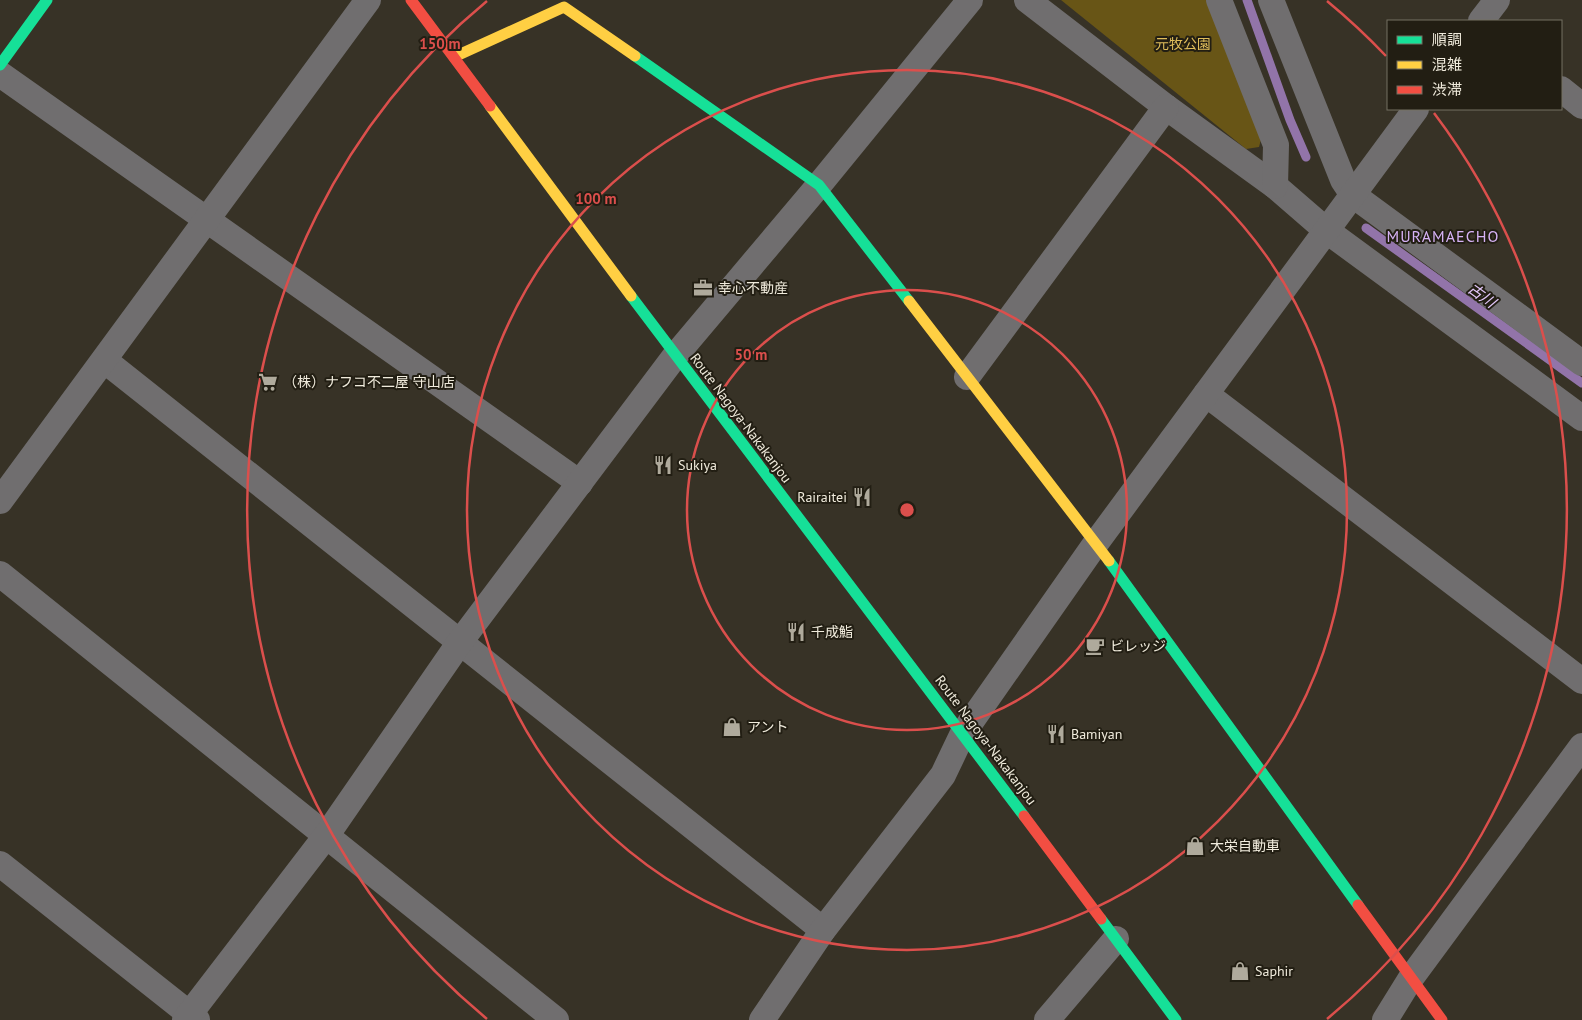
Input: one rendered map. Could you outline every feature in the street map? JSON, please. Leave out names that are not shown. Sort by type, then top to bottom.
[{"type":"street","points":[[0,65],[47,0]]},
{"type":"street","points":[[0,501],[368,0]]},
{"type":"street","name":"Route Nagoya-Nakakanjou","points":[[411,0],[676,356],[963,733],[1176,1020]]},
{"type":"street","points":[[0,864],[190,1018],[326,836],[460,642],[676,356],[970,0]]},
{"type":"street","points":[[1028,0],[1166,107],[1275,186],[1327,230],[1582,418]]},
{"type":"street","points":[[1219,0],[1276,145],[1275,186]]},
{"type":"street","points":[[1271,0],[1343,180],[1353,195],[1582,363]]},
{"type":"street","points":[[1482,20],[1497,0]]},
{"type":"street","points":[[454,57],[564,7],[819,185],[1096,543],[1442,1020]]},
{"type":"street","points":[[0,74],[580,483]]},
{"type":"street","points":[[1562,90],[1582,106]]},
{"type":"street","points":[[967,376],[1166,107]]},
{"type":"street","points":[[762,1020],[823,930],[943,775],[963,733],[1096,543],[1415,110]]},
{"type":"street","points":[[104,360],[823,930]]},
{"type":"street","points":[[1206,394],[1582,681]]},
{"type":"street","points":[[0,574],[556,1020]]},
{"type":"street","points":[[1385,1020],[1411,978],[1582,746]]},
{"type":"street","points":[[1047,1020],[1116,939]]},
{"type":"green space","name":"元牧公園","points":[[1061,0],[1213,0],[1263,132],[1259,147],[1246,149]]},
{"type":"waterway","name":"古川","points":[[1247,0],[1290,120],[1306,157]]},
{"type":"waterway","name":"古川","points":[[1366,228],[1582,383]]},
{"type":"traffic: fast","points":[[0,65],[47,0]]},
{"type":"traffic: fast","points":[[635,56],[819,185],[909,301]]},
{"type":"traffic: fast","points":[[631,296],[1024,816]]},
{"type":"traffic: fast","points":[[1109,561],[1358,905]]},
{"type":"traffic: fast","points":[[1101,919],[1176,1020]]},
{"type":"traffic: slow","points":[[454,57],[564,7],[635,56]]},
{"type":"traffic: slow","points":[[490,106],[631,296]]},
{"type":"traffic: slow","points":[[909,301],[1109,561]]},
{"type":"traffic: jam","points":[[411,0],[490,106]]},
{"type":"traffic: jam","points":[[1024,816],[1101,919]]},
{"type":"traffic: jam","points":[[1358,905],[1442,1020]]},
{"type":"place","name":"幸心不動産","points":[[703,288]]},
{"type":"place","name":"（株）ナフコ不二屋 守山店","points":[[268,382]]},
{"type":"place","name":"Sukiya","points":[[663,465]]},
{"type":"place","name":"Rairaitei","points":[[862,497]]},
{"type":"place","name":"千成鮨","points":[[796,632]]},
{"type":"place","name":"ビレッジ","points":[[1095,646]]},
{"type":"place","name":"アント","points":[[732,727]]},
{"type":"place","name":"Bamiyan","points":[[1056,734]]},
{"type":"place","name":"大栄自動車","points":[[1195,846]]},
{"type":"place","name":"Saphir","points":[[1240,971]]},
{"type":"district","name":"MURAMAECHO","points":[[1443,236]]}]
